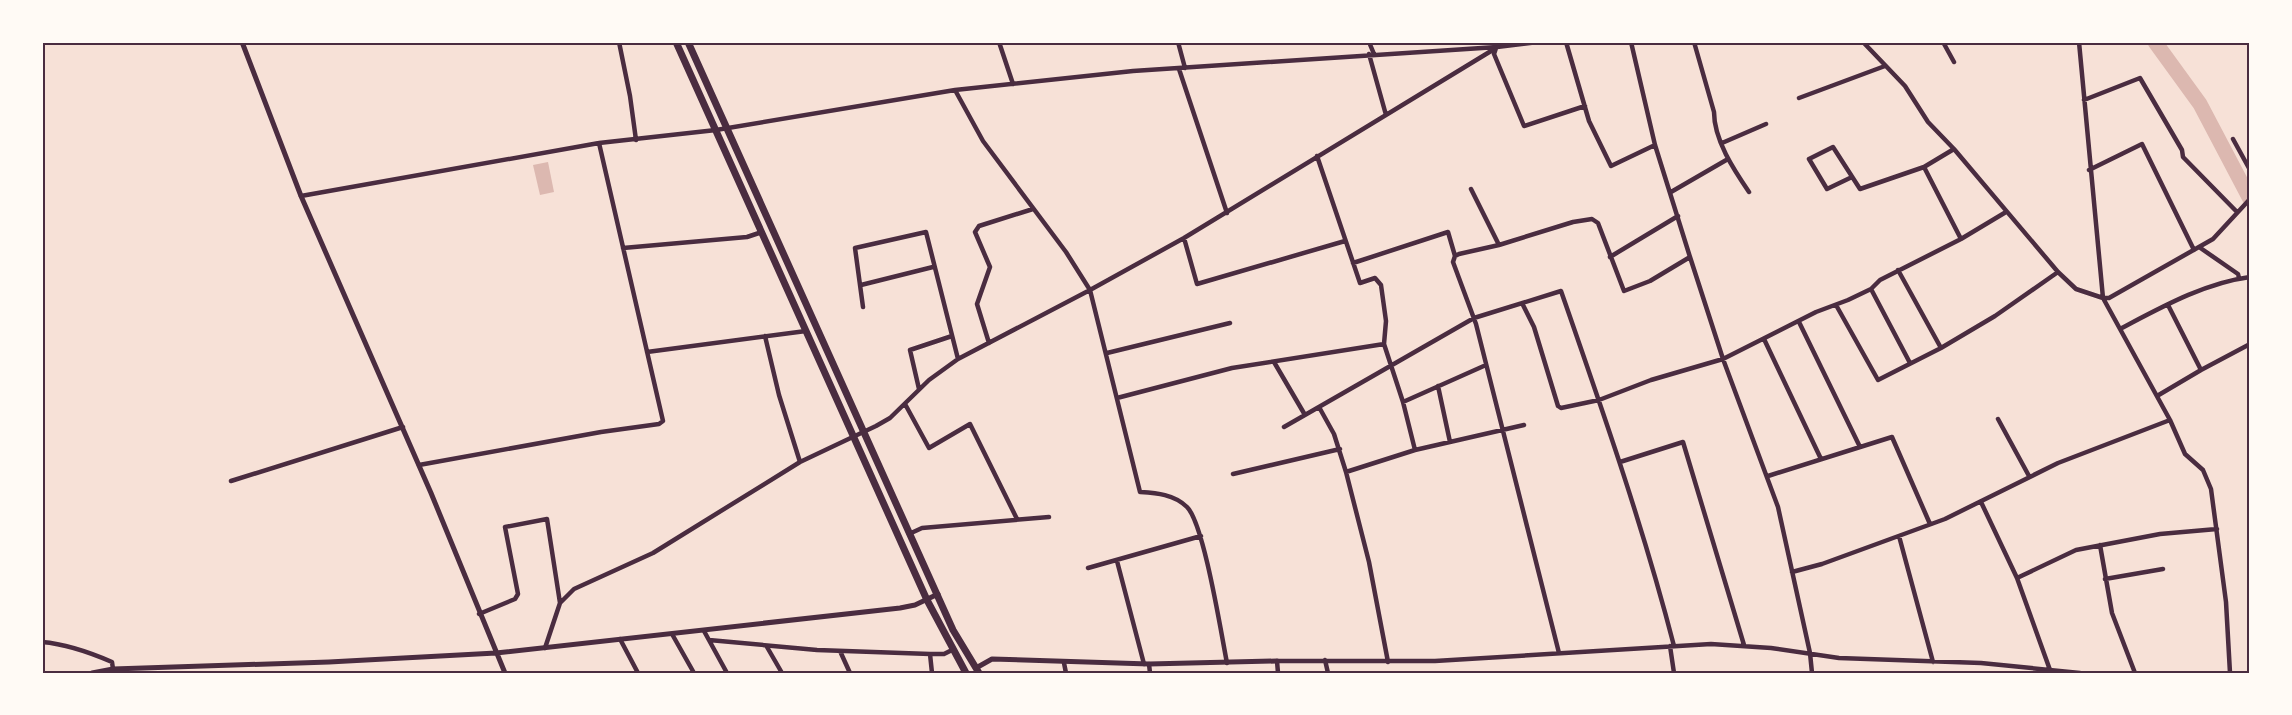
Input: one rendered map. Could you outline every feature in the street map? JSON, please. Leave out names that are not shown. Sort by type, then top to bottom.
[{"type":"main road","points":[[676,42],[927,600],[966,673]]},
{"type":"main road","points":[[688,42],[953,630],[977,671]]},
{"type":"street","points":[[242,42],[302,196],[419,465],[505,673]]},
{"type":"street","points":[[619,42],[636,140]]},
{"type":"street","points":[[999,42],[1013,84]]},
{"type":"street","points":[[1178,42],[1185,68]]},
{"type":"street","points":[[1369,42],[1386,115]]},
{"type":"street","points":[[302,196],[514,160],[599,143],[716,130],[955,90],[1185,68],[1538,42]]},
{"type":"street","points":[[1566,42],[1589,122],[1611,166],[1655,145]]},
{"type":"street","points":[[1630,42],[1655,145],[1690,257],[1723,359],[1778,507],[1810,653],[1812,673]]},
{"type":"street","points":[[1694,42],[1722,143],[1728,159],[1749,192]]},
{"type":"street","points":[[1863,42],[1905,86],[1928,122],[1954,149],[2058,273],[2076,288],[2109,298],[2196,248],[2226,227],[2250,199]]},
{"type":"street","points":[[1943,42],[1954,62]]},
{"type":"street","points":[[2079,42],[2089,170],[2103,298],[2170,420],[2185,454],[2203,470],[2211,489],[2226,602],[2230,673]]},
{"type":"street","points":[[1497,44],[1494,54],[1524,126],[1585,106]]},
{"type":"street","points":[[560,603],[583,584],[653,553],[800,462],[865,433],[890,418],[919,389],[958,359],[1090,290],[1227,213],[1317,156],[1488,54],[1497,44]]},
{"type":"street","points":[[1799,98],[1885,66]]},
{"type":"street","points":[[1179,69],[1227,213]]},
{"type":"street","points":[[2084,100],[2140,78],[2182,150],[2183,157],[2237,212]]},
{"type":"street","points":[[955,90],[983,141],[1066,252],[1090,290],[1140,492],[1166,494],[1186,505],[1193,514],[1201,536],[1227,663]]},
{"type":"street","points":[[1807,95],[1810,103]]},
{"type":"street","points":[[1722,143],[1766,124]]},
{"type":"street","points":[[2233,139],[2250,170]]},
{"type":"street","points":[[419,465],[601,432],[659,424],[663,421],[599,143]]},
{"type":"street","points":[[2089,170],[2142,144],[2196,248],[2238,274],[2239,278]]},
{"type":"street","points":[[1852,177],[1827,189],[1809,159],[1833,147],[1860,189],[1924,167],[1954,149]]},
{"type":"street","points":[[1317,156],[1360,282],[1375,278],[1380,285],[1386,321],[1384,344],[1403,402],[1415,450]]},
{"type":"street","points":[[1671,192],[1728,159]]},
{"type":"street","points":[[1924,167],[1961,239]]},
{"type":"street","points":[[1471,189],[1498,245]]},
{"type":"street","points":[[989,343],[977,304],[990,267],[975,232],[979,226],[1033,209]]},
{"type":"street","points":[[1522,303],[1534,327],[1558,406],[1567,408],[1599,400],[1651,380],[1723,359],[1871,288],[1880,280],[1961,239],[2006,212]]},
{"type":"street","points":[[1610,257],[1678,216]]},
{"type":"street","points":[[1455,256],[1573,222],[1592,219],[1598,223],[1624,291],[1650,281],[1690,257]]},
{"type":"street","points":[[623,248],[747,237],[762,232]]},
{"type":"street","points":[[863,307],[855,248],[926,232],[958,359]]},
{"type":"street","points":[[1353,263],[1448,232],[1455,256],[1453,262],[1474,318],[1559,653]]},
{"type":"street","points":[[1184,238],[1197,284],[1346,241]]},
{"type":"street","points":[[861,285],[933,267]]},
{"type":"street","points":[[1898,270],[1941,348]]},
{"type":"street","points":[[1836,305],[1878,380],[1941,348],[1995,316],[2058,273]]},
{"type":"street","points":[[2120,330],[2168,305],[2210,287],[2250,277]]},
{"type":"street","points":[[1871,288],[1910,363]]},
{"type":"street","points":[[1284,427],[1474,318],[1561,291],[1620,462],[1656,576],[1672,646],[1674,673]]},
{"type":"street","points":[[2168,305],[2201,370]]},
{"type":"street","points":[[1799,322],[1860,447]]},
{"type":"street","points":[[1107,353],[1230,323]]},
{"type":"street","points":[[647,352],[806,331]]},
{"type":"street","points":[[765,336],[779,395],[800,462]]},
{"type":"street","points":[[919,389],[910,350],[952,336]]},
{"type":"street","points":[[1764,339],[1821,459]]},
{"type":"street","points":[[1117,398],[1232,368],[1384,344]]},
{"type":"street","points":[[2157,396],[2250,344]]},
{"type":"street","points":[[1274,362],[1305,415]]},
{"type":"street","points":[[1403,402],[1486,365]]},
{"type":"street","points":[[1438,386],[1450,442]]},
{"type":"street","points":[[905,404],[929,448],[970,424],[1017,519]]},
{"type":"street","points":[[1319,407],[1340,449],[1369,562],[1388,662]]},
{"type":"street","points":[[1998,419],[2029,476]]},
{"type":"street","points":[[1792,572],[1822,564],[1930,524],[1981,502],[2029,476],[2170,420]]},
{"type":"street","points":[[1346,472],[1415,450],[1524,424]]},
{"type":"street","points":[[231,481],[402,427]]},
{"type":"street","points":[[1768,476],[1892,437],[1930,524]]},
{"type":"street","points":[[1620,462],[1683,442],[1744,645]]},
{"type":"street","points":[[1233,474],[1340,449]]},
{"type":"street","points":[[1981,502],[2017,578],[2050,670]]},
{"type":"street","points":[[909,534],[922,528],[1049,516]]},
{"type":"street","points":[[479,614],[515,599],[518,594],[505,527],[547,519],[560,603],[546,648]]},
{"type":"street","points":[[2017,578],[2076,550],[2160,534],[2217,529]]},
{"type":"street","points":[[1088,568],[1201,536]]},
{"type":"street","points":[[1899,536],[1933,662]]},
{"type":"street","points":[[2100,545],[2112,613],[2135,673]]},
{"type":"street","points":[[1117,561],[1150,673]]},
{"type":"street","points":[[2105,579],[2163,568]]},
{"type":"street","points":[[92,673],[113,669],[329,662],[496,653],[900,608],[915,605],[938,594]]},
{"type":"street","points":[[704,631],[727,673]]},
{"type":"street","points":[[672,634],[694,673]]},
{"type":"street","points":[[620,639],[638,673]]},
{"type":"street","points":[[709,640],[840,651],[944,654],[952,650]]},
{"type":"street","points":[[42,642],[66,645],[91,653],[112,662],[113,669]]},
{"type":"street","points":[[977,671],[992,659],[1146,664],[1325,660],[1388,662],[1672,646],[1744,645],[1839,658],[1981,663],[2079,673]]},
{"type":"street","points":[[767,646],[782,673]]},
{"type":"street","points":[[840,651],[850,673]]},
{"type":"street","points":[[930,654],[932,673]]},
{"type":"street","points":[[1325,660],[1328,673]]},
{"type":"street","points":[[1277,661],[1278,673]]},
{"type":"street","points":[[1064,663],[1065,673]]},
{"type":"shaded area","points":[[548,162],[554,192],[540,195],[533,165]]},
{"type":"waterway","points":[[2155,42],[2200,104],[2250,199]]}]
